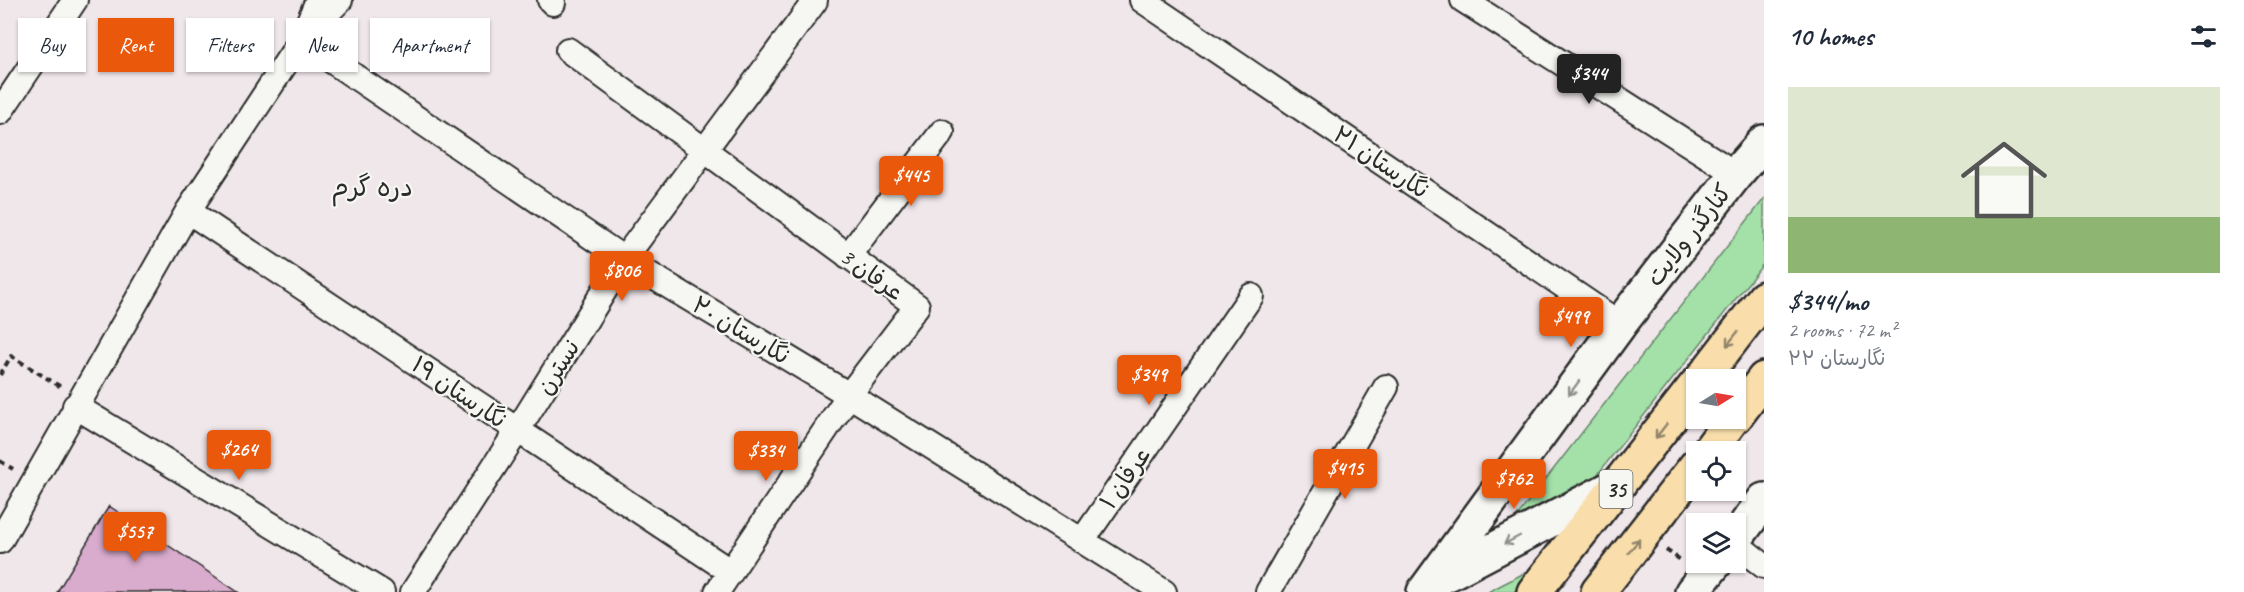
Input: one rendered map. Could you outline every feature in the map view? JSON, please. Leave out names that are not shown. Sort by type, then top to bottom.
[{"type":"main road","name":"کنارگذر ولایت","points":[[1429,587],[1620,324],[1736,174],[1764,142]]},
{"type":"main road","points":[[1709,369],[1764,298]]},
{"type":"main road","points":[[1746,402],[1764,379]]},
{"type":"main road","name":"35","points":[[1534,592],[1686,398]]},
{"type":"main road","name":"35","points":[[1598,592],[1686,479]]},
{"type":"main road","points":[[1429,587],[1619,484]]},
{"type":"main road","points":[[1746,524],[1764,500]]},
{"type":"street","points":[[0,112],[75,0]]},
{"type":"street","points":[[310,18],[318,0]]},
{"type":"street","points":[[322,18],[340,0]]},
{"type":"street","name":"نسترن","points":[[413,592],[518,431],[624,259],[815,0]]},
{"type":"street","name":"نگارستان ۲۱","points":[[1142,0],[1620,324]]},
{"type":"street","points":[[1463,0],[1736,174]]},
{"type":"street","name":"عرفان 3","points":[[568,50],[917,306],[849,395]]},
{"type":"street","points":[[0,541],[70,398],[188,211],[286,63]]},
{"type":"street","name":"نگارستان ۲۰","points":[[348,72],[624,259],[849,395],[1164,592]]},
{"type":"street","points":[[848,256],[942,132]]},
{"type":"street","name":"نگارستان ۱۹","points":[[188,211],[730,572]]},
{"type":"street","name":"عرفان ۱","points":[[1082,541],[1251,296]]},
{"type":"street","points":[[1268,592],[1386,387]]},
{"type":"street","points":[[717,592],[849,395]]},
{"type":"street","points":[[70,398],[382,592]]},
{"type":"street","points":[[1746,552],[1764,566]]},
{"type":"path","points":[[0,375],[11,356],[70,398]]},
{"type":"path","points":[[1644,533],[1704,577]]},
{"type":"green space","points":[[1764,199],[1764,263],[1590,484],[1510,525]]},
{"type":"green space","points":[[1532,569],[1514,592],[1488,592]]},
{"type":"building","points":[[109,506],[238,592],[57,592]]},
{"type":"district","name":"دره گرم","points":[[372,187]]}]
